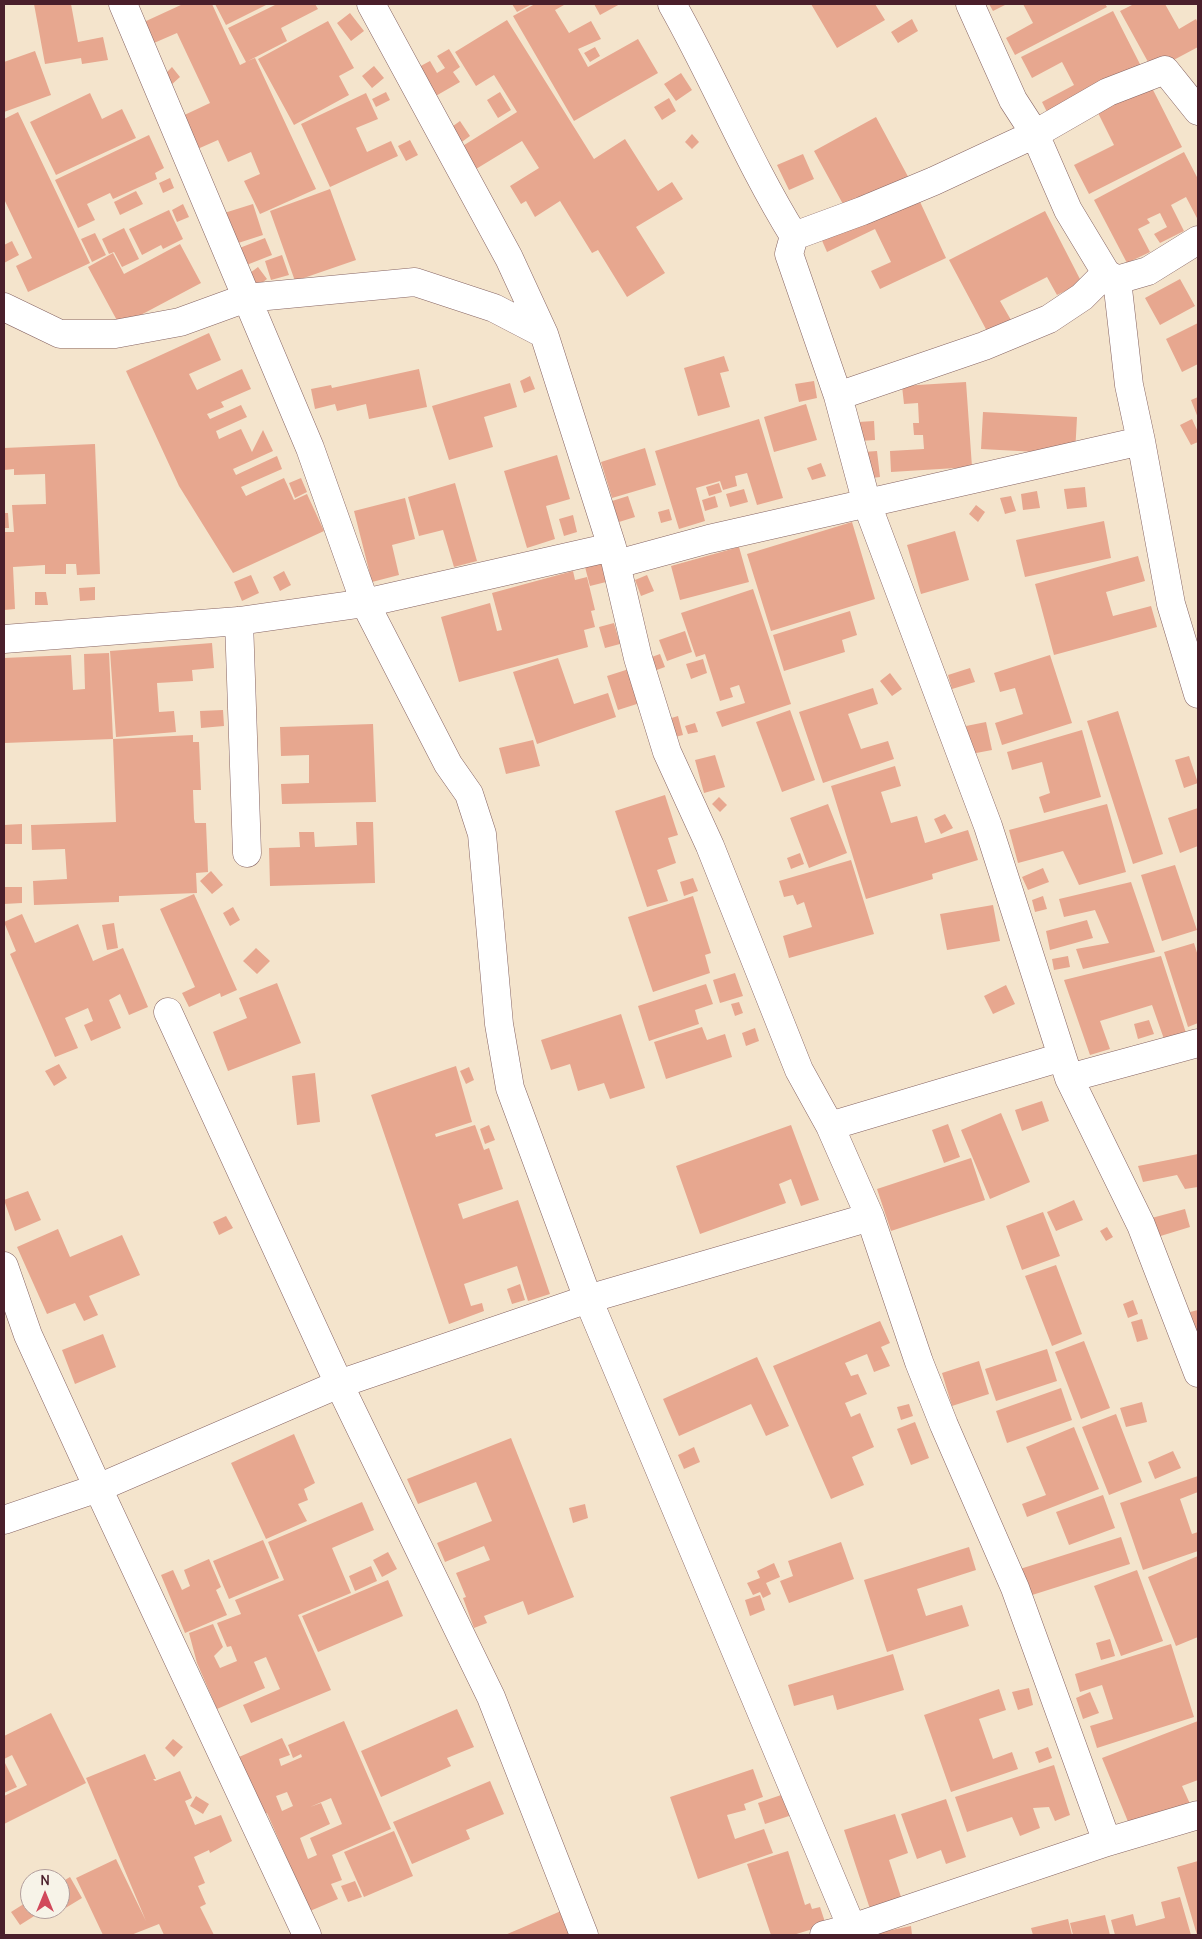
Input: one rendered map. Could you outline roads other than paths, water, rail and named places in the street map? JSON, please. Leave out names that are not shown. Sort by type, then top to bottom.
[{"type":"street","points":[[123,4],[310,448],[339,535],[365,603],[448,764],[469,794],[482,834],[498,1024],[510,1088],[588,1299],[852,1928]]},
{"type":"street","points":[[371,4],[508,258],[544,334],[614,556],[638,658],[667,752],[710,846],[799,1070],[830,1126],[870,1217],[919,1362],[944,1425],[1015,1588],[1107,1842]]},
{"type":"street","points":[[672,4],[705,61],[769,194],[794,236],[789,254],[838,396],[867,504],[988,826],[1065,1067],[1141,1225],[1198,1372]]},
{"type":"street","points":[[970,4],[1013,100],[1034,134],[1068,210],[1111,276],[1129,385],[1171,604],[1198,694]]},
{"type":"street","points":[[794,236],[916,189],[1034,134],[1108,92],[1165,70],[1198,110]]},
{"type":"street","points":[[838,396],[984,346],[1049,319],[1111,276],[1148,272],[1198,240]]},
{"type":"street","points":[[4,307],[60,334],[115,334],[180,322],[246,298],[415,282],[494,308],[544,334]]},
{"type":"street","points":[[4,640],[239,621],[365,603],[709,539],[1141,441]]},
{"type":"street","points":[[239,621],[247,853]]},
{"type":"street","points":[[168,1012],[339,1384],[492,1697],[584,1935]]},
{"type":"street","points":[[830,1126],[1065,1067],[1198,1043]]},
{"type":"street","points":[[4,1520],[98,1488],[339,1384],[588,1299],[870,1217]]},
{"type":"street","points":[[4,1266],[28,1335],[307,1935]]},
{"type":"street","points":[[824,1935],[852,1928],[1107,1842],[1198,1815]]}]
